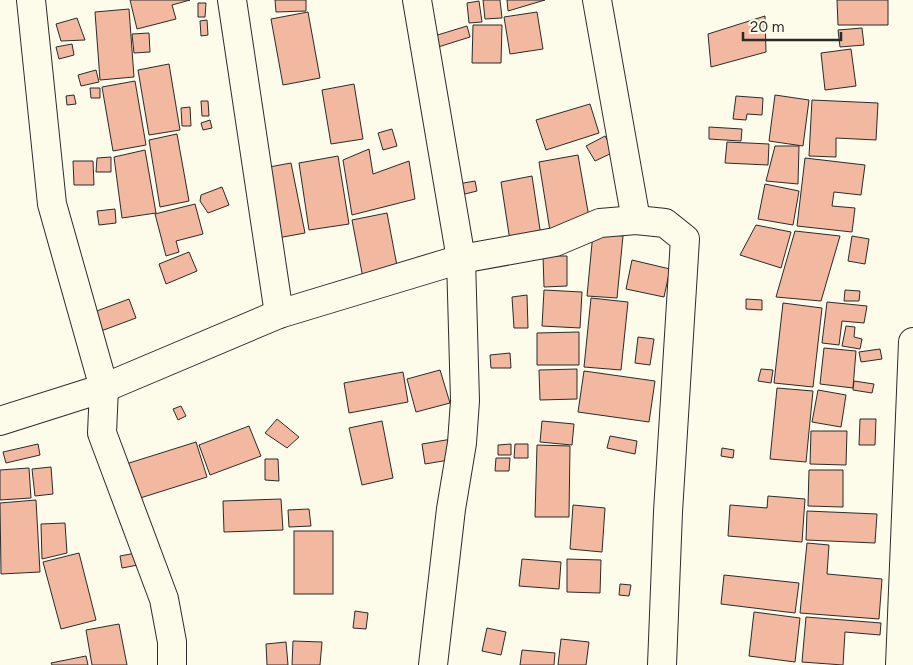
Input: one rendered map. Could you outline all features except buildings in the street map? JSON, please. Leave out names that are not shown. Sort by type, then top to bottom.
[{"type":"street","points":[[31,0],[52,204],[104,388],[102,433],[164,599],[172,642],[172,665]]},
{"type":"street","points":[[232,0],[279,314]]},
{"type":"street","points":[[417,0],[460,259],[464,401],[462,443],[451,509],[433,665]]},
{"type":"street","points":[[596,0],[636,220]]},
{"type":"street","points":[[0,421],[104,388],[279,314],[460,259],[555,242],[600,223],[636,220],[666,223],[684,239],[662,665]]},
{"type":"street","points":[[900,665],[913,342]]}]
